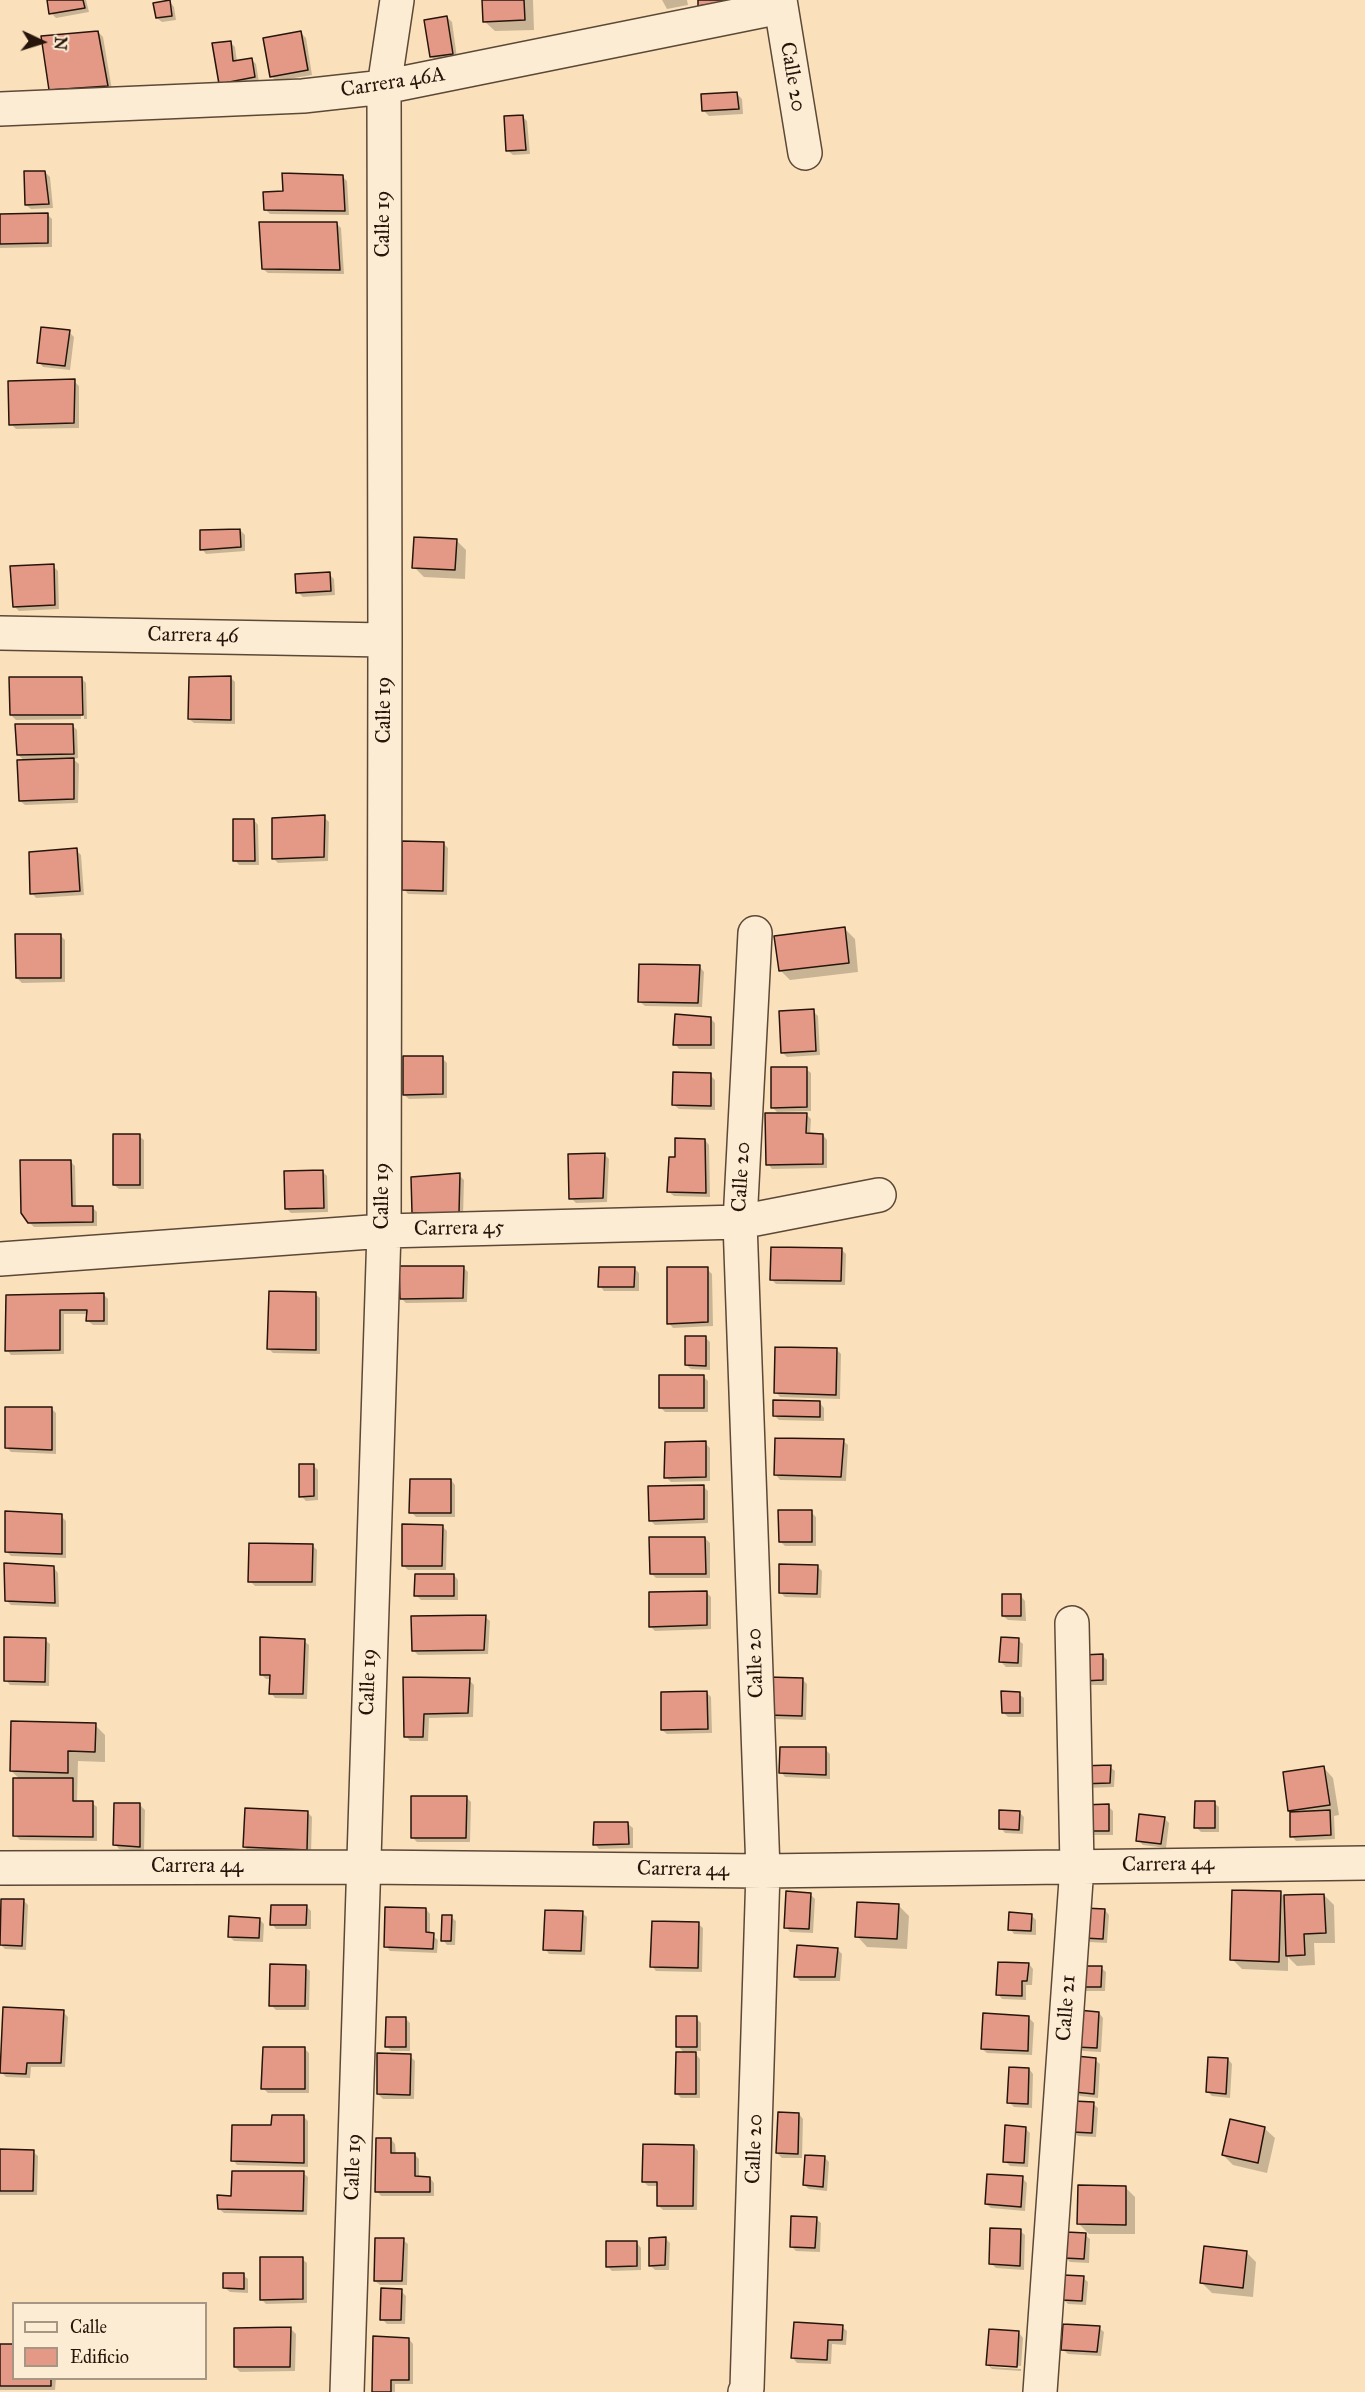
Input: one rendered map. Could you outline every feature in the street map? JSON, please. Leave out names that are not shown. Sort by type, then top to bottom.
[{"type":"street","name":"Calle 19","points":[[347,2392],[384,1231],[386,640],[384,87],[397,0]]},
{"type":"street","name":"Carrera 46A","points":[[0,109],[303,96],[384,87],[780,4]]},
{"type":"street","name":"Calle 20","points":[[780,4],[805,153]]},
{"type":"street","name":"Carrera 46","points":[[0,633],[386,640]]},
{"type":"street","name":"Calle 20","points":[[745,2392],[747,2388],[763,1871],[740,1222],[755,933]]},
{"type":"street","name":"Carrera 45","points":[[0,1259],[384,1231],[740,1222],[879,1195]]},
{"type":"street","name":"Calle 21","points":[[1040,2392],[1077,1866],[1072,1623]]},
{"type":"street","name":"Carrera 44","points":[[0,1868],[363,1867],[763,1871],[1365,1863]]},
{"type":"building","points":[[47,0],[83,0],[85,8],[49,14]]},
{"type":"building","points":[[170,0],[172,16],[156,18],[153,3]]},
{"type":"building","points":[[482,0],[524,0],[525,20],[483,22]]},
{"type":"building","points":[[698,0],[736,0],[736,1],[698,6]]},
{"type":"building","points":[[447,16],[453,54],[430,57],[424,20]]},
{"type":"building","points":[[98,31],[108,86],[49,90],[41,36]]},
{"type":"building","points":[[301,31],[308,70],[270,77],[263,38]]},
{"type":"building","points":[[231,41],[233,61],[252,58],[255,77],[219,84],[212,43]]},
{"type":"building","points":[[737,92],[739,109],[702,111],[701,94]]},
{"type":"building","points":[[523,115],[526,150],[506,151],[504,116]]},
{"type":"building","points":[[24,171],[45,171],[49,204],[25,205]]},
{"type":"building","points":[[282,173],[343,175],[345,211],[264,210],[263,192],[283,191]]},
{"type":"building","points":[[48,213],[48,243],[0,244],[0,214]]},
{"type":"building","points":[[259,222],[337,222],[340,270],[262,269]]},
{"type":"building","points":[[41,327],[70,330],[65,366],[37,363]]},
{"type":"building","points":[[75,379],[74,423],[9,425],[8,381]]},
{"type":"building","points":[[240,529],[241,547],[200,550],[200,530]]},
{"type":"building","points":[[414,537],[457,539],[455,570],[412,568]]},
{"type":"building","points":[[54,564],[55,605],[13,607],[10,566]]},
{"type":"building","points":[[330,572],[331,591],[296,593],[295,574]]},
{"type":"building","points":[[231,676],[231,720],[188,719],[189,677]]},
{"type":"building","points":[[9,677],[82,677],[83,715],[10,715]]},
{"type":"building","points":[[15,724],[73,724],[74,754],[17,755]]},
{"type":"building","points":[[74,758],[74,799],[19,801],[17,760]]},
{"type":"building","points":[[325,815],[324,857],[272,859],[272,818]]},
{"type":"building","points":[[233,819],[254,819],[255,861],[233,861]]},
{"type":"building","points":[[402,841],[444,842],[443,891],[402,890]]},
{"type":"building","points":[[77,848],[80,891],[30,894],[29,852]]},
{"type":"building","points":[[845,927],[849,963],[779,971],[774,936]]},
{"type":"building","points":[[15,934],[61,934],[61,978],[16,978]]},
{"type":"building","points":[[639,964],[700,965],[698,1003],[638,1002]]},
{"type":"building","points":[[814,1009],[816,1051],[781,1053],[779,1011]]},
{"type":"building","points":[[675,1014],[711,1017],[711,1045],[673,1045]]},
{"type":"building","points":[[403,1056],[443,1056],[443,1094],[403,1095]]},
{"type":"building","points":[[771,1067],[807,1067],[807,1107],[771,1108]]},
{"type":"building","points":[[673,1072],[711,1073],[711,1106],[672,1105]]},
{"type":"building","points":[[765,1113],[807,1113],[806,1133],[823,1134],[823,1164],[766,1165]]},
{"type":"building","points":[[113,1134],[140,1134],[140,1185],[113,1185]]},
{"type":"building","points":[[675,1138],[705,1139],[706,1193],[667,1192],[669,1157],[675,1157]]},
{"type":"building","points":[[605,1153],[603,1198],[569,1199],[568,1154]]},
{"type":"building","points":[[20,1160],[71,1160],[72,1206],[93,1206],[93,1222],[28,1223],[21,1213]]},
{"type":"building","points":[[323,1170],[324,1208],[285,1209],[284,1171]]},
{"type":"building","points":[[460,1173],[459,1213],[412,1213],[411,1177]]},
{"type":"building","points":[[771,1247],[842,1248],[841,1281],[770,1280]]},
{"type":"building","points":[[399,1266],[464,1266],[463,1298],[400,1299]]},
{"type":"building","points":[[599,1267],[635,1267],[634,1287],[598,1287]]},
{"type":"building","points":[[667,1267],[708,1267],[708,1322],[667,1324]]},
{"type":"building","points":[[269,1291],[316,1292],[316,1350],[267,1349]]},
{"type":"building","points":[[104,1293],[104,1321],[86,1321],[87,1310],[60,1310],[60,1350],[5,1351],[6,1295]]},
{"type":"building","points":[[685,1336],[706,1336],[706,1366],[685,1365]]},
{"type":"building","points":[[775,1347],[837,1348],[836,1395],[774,1393]]},
{"type":"building","points":[[659,1375],[704,1375],[704,1408],[659,1408]]},
{"type":"building","points":[[773,1400],[820,1401],[820,1417],[773,1416]]},
{"type":"building","points":[[5,1407],[52,1407],[52,1450],[5,1448]]},
{"type":"building","points":[[775,1438],[844,1439],[841,1477],[774,1475]]},
{"type":"building","points":[[706,1441],[706,1477],[664,1478],[665,1442]]},
{"type":"building","points":[[299,1464],[314,1464],[314,1496],[299,1497]]},
{"type":"building","points":[[410,1479],[451,1479],[451,1513],[409,1513]]},
{"type":"building","points":[[704,1485],[704,1519],[649,1521],[648,1486]]},
{"type":"building","points":[[778,1510],[812,1510],[812,1542],[779,1542]]},
{"type":"building","points":[[5,1511],[62,1514],[62,1554],[5,1552]]},
{"type":"building","points":[[402,1524],[443,1525],[442,1566],[402,1566]]},
{"type":"building","points":[[649,1537],[705,1537],[706,1574],[650,1574]]},
{"type":"building","points":[[249,1543],[313,1544],[312,1582],[248,1582]]},
{"type":"building","points":[[4,1563],[54,1566],[55,1603],[5,1601]]},
{"type":"building","points":[[779,1564],[818,1565],[817,1594],[779,1593]]},
{"type":"building","points":[[415,1574],[454,1574],[454,1596],[414,1596]]},
{"type":"building","points":[[707,1591],[707,1625],[649,1627],[649,1592]]},
{"type":"building","points":[[1002,1594],[1021,1594],[1021,1616],[1002,1616]]},
{"type":"building","points":[[486,1615],[484,1650],[412,1651],[411,1616]]},
{"type":"building","points":[[4,1637],[46,1638],[45,1682],[4,1681]]},
{"type":"building","points":[[260,1637],[305,1639],[303,1694],[269,1694],[270,1675],[260,1675]]},
{"type":"building","points":[[1001,1637],[1019,1638],[1018,1663],[999,1662]]},
{"type":"building","points":[[1103,1654],[1103,1680],[1083,1681],[1082,1655]]},
{"type":"building","points":[[403,1677],[470,1678],[468,1713],[424,1714],[423,1737],[404,1737]]},
{"type":"building","points":[[768,1677],[803,1678],[802,1716],[768,1715]]},
{"type":"building","points":[[707,1691],[708,1729],[661,1730],[661,1692]]},
{"type":"building","points":[[1001,1691],[1020,1692],[1020,1713],[1002,1713]]},
{"type":"building","points":[[11,1721],[96,1723],[95,1752],[68,1751],[68,1773],[10,1771]]},
{"type":"building","points":[[780,1747],[826,1747],[826,1775],[779,1773]]},
{"type":"building","points":[[1111,1765],[1110,1783],[1079,1784],[1079,1766]]},
{"type":"building","points":[[1324,1766],[1330,1805],[1288,1811],[1283,1772]]},
{"type":"building","points":[[13,1778],[73,1778],[73,1801],[93,1801],[93,1837],[13,1836]]},
{"type":"building","points":[[411,1796],[467,1796],[466,1838],[411,1838]]},
{"type":"building","points":[[1195,1801],[1215,1801],[1215,1828],[1194,1828]]},
{"type":"building","points":[[114,1803],[140,1803],[140,1847],[113,1845]]},
{"type":"building","points":[[1109,1804],[1109,1831],[1082,1831],[1082,1805]]},
{"type":"building","points":[[245,1808],[308,1811],[307,1850],[243,1847]]},
{"type":"building","points":[[999,1810],[1020,1811],[1019,1830],[999,1829]]},
{"type":"building","points":[[1330,1810],[1331,1835],[1290,1837],[1290,1812]]},
{"type":"building","points":[[1139,1814],[1165,1817],[1161,1844],[1136,1841]]},
{"type":"building","points":[[594,1822],[628,1822],[629,1844],[593,1845]]},
{"type":"building","points":[[1232,1890],[1281,1891],[1279,1962],[1230,1960]]},
{"type":"building","points":[[786,1891],[811,1893],[809,1929],[784,1928]]},
{"type":"building","points":[[1324,1894],[1326,1933],[1304,1934],[1305,1955],[1286,1956],[1284,1895]]},
{"type":"building","points":[[1,1899],[24,1899],[22,1946],[0,1945]]},
{"type":"building","points":[[857,1902],[899,1904],[897,1939],[855,1937]]},
{"type":"building","points":[[271,1905],[307,1905],[306,1925],[270,1925]]},
{"type":"building","points":[[385,1907],[426,1908],[426,1932],[434,1933],[433,1949],[384,1947]]},
{"type":"building","points":[[1084,1908],[1105,1909],[1103,1939],[1083,1938]]},
{"type":"building","points":[[545,1910],[583,1911],[581,1951],[543,1950]]},
{"type":"building","points":[[1009,1912],[1032,1914],[1031,1931],[1008,1930]]},
{"type":"building","points":[[442,1915],[452,1915],[451,1941],[441,1941]]},
{"type":"building","points":[[229,1916],[260,1918],[259,1938],[228,1937]]},
{"type":"building","points":[[652,1921],[699,1922],[698,1968],[650,1967]]},
{"type":"building","points":[[797,1945],[838,1948],[835,1977],[794,1977]]},
{"type":"building","points":[[998,1962],[1029,1963],[1027,1981],[1022,1981],[1022,1996],[996,1995]]},
{"type":"building","points":[[270,1964],[306,1965],[305,2006],[269,2006]]},
{"type":"building","points":[[1081,1966],[1102,1966],[1101,1987],[1080,1987]]},
{"type":"building","points":[[3,2007],[64,2010],[61,2063],[27,2063],[26,2074],[0,2073]]},
{"type":"building","points":[[1078,2010],[1099,2012],[1097,2048],[1076,2047]]},
{"type":"building","points":[[983,2013],[1029,2016],[1028,2051],[981,2049]]},
{"type":"building","points":[[676,2016],[697,2016],[697,2047],[676,2047]]},
{"type":"building","points":[[386,2017],[406,2017],[406,2047],[385,2047]]},
{"type":"building","points":[[263,2047],[305,2047],[305,2089],[261,2089]]},
{"type":"building","points":[[676,2052],[696,2052],[696,2094],[675,2094]]},
{"type":"building","points":[[377,2053],[411,2054],[410,2095],[377,2094]]},
{"type":"building","points":[[1076,2056],[1096,2058],[1094,2094],[1074,2092]]},
{"type":"building","points":[[1208,2057],[1228,2058],[1226,2094],[1206,2092]]},
{"type":"building","points":[[1009,2067],[1029,2068],[1028,2104],[1007,2103]]},
{"type":"building","points":[[1073,2101],[1094,2102],[1092,2133],[1072,2132]]},
{"type":"building","points":[[778,2112],[799,2113],[798,2154],[776,2153]]},
{"type":"building","points":[[272,2115],[304,2115],[304,2163],[231,2161],[232,2125],[271,2125]]},
{"type":"building","points":[[1230,2119],[1265,2127],[1258,2163],[1222,2155]]},
{"type":"building","points":[[1005,2125],[1026,2127],[1024,2163],[1003,2162]]},
{"type":"building","points":[[376,2138],[391,2138],[391,2153],[415,2153],[415,2176],[430,2177],[430,2192],[375,2192]]},
{"type":"building","points":[[643,2144],[694,2145],[693,2206],[657,2206],[657,2182],[642,2182]]},
{"type":"building","points":[[0,2149],[34,2150],[33,2191],[0,2191]]},
{"type":"building","points":[[805,2155],[825,2156],[823,2187],[803,2185]]},
{"type":"building","points":[[232,2171],[304,2171],[303,2211],[218,2209],[217,2195],[231,2196]]},
{"type":"building","points":[[987,2174],[1023,2176],[1021,2207],[985,2204]]},
{"type":"building","points":[[1078,2185],[1126,2186],[1126,2225],[1077,2224]]},
{"type":"building","points":[[791,2216],[817,2217],[815,2248],[790,2247]]},
{"type":"building","points":[[990,2228],[1021,2229],[1020,2266],[989,2264]]},
{"type":"building","points":[[1066,2232],[1086,2233],[1084,2259],[1064,2258]]},
{"type":"building","points":[[666,2237],[665,2265],[649,2266],[649,2238]]},
{"type":"building","points":[[375,2238],[404,2238],[402,2281],[374,2281]]},
{"type":"building","points":[[606,2241],[637,2241],[637,2266],[606,2267]]},
{"type":"building","points":[[1204,2246],[1247,2251],[1243,2288],[1200,2283]]},
{"type":"building","points":[[260,2257],[303,2257],[303,2299],[260,2300]]},
{"type":"building","points":[[223,2273],[244,2273],[244,2289],[223,2288]]},
{"type":"building","points":[[1063,2275],[1084,2276],[1082,2301],[1062,2300]]},
{"type":"building","points":[[381,2288],[402,2289],[401,2320],[380,2320]]},
{"type":"building","points":[[794,2322],[843,2325],[842,2340],[828,2340],[827,2360],[791,2358]]},
{"type":"building","points":[[1063,2324],[1100,2326],[1097,2352],[1061,2350]]},
{"type":"building","points":[[291,2327],[290,2367],[234,2367],[234,2328]]},
{"type":"building","points":[[989,2329],[1019,2331],[1017,2367],[986,2365]]},
{"type":"building","points":[[373,2336],[409,2338],[409,2380],[391,2380],[391,2392],[372,2392]]},
{"type":"building","points":[[0,2344],[12,2344],[12,2380],[51,2380],[51,2386],[0,2386]]}]
